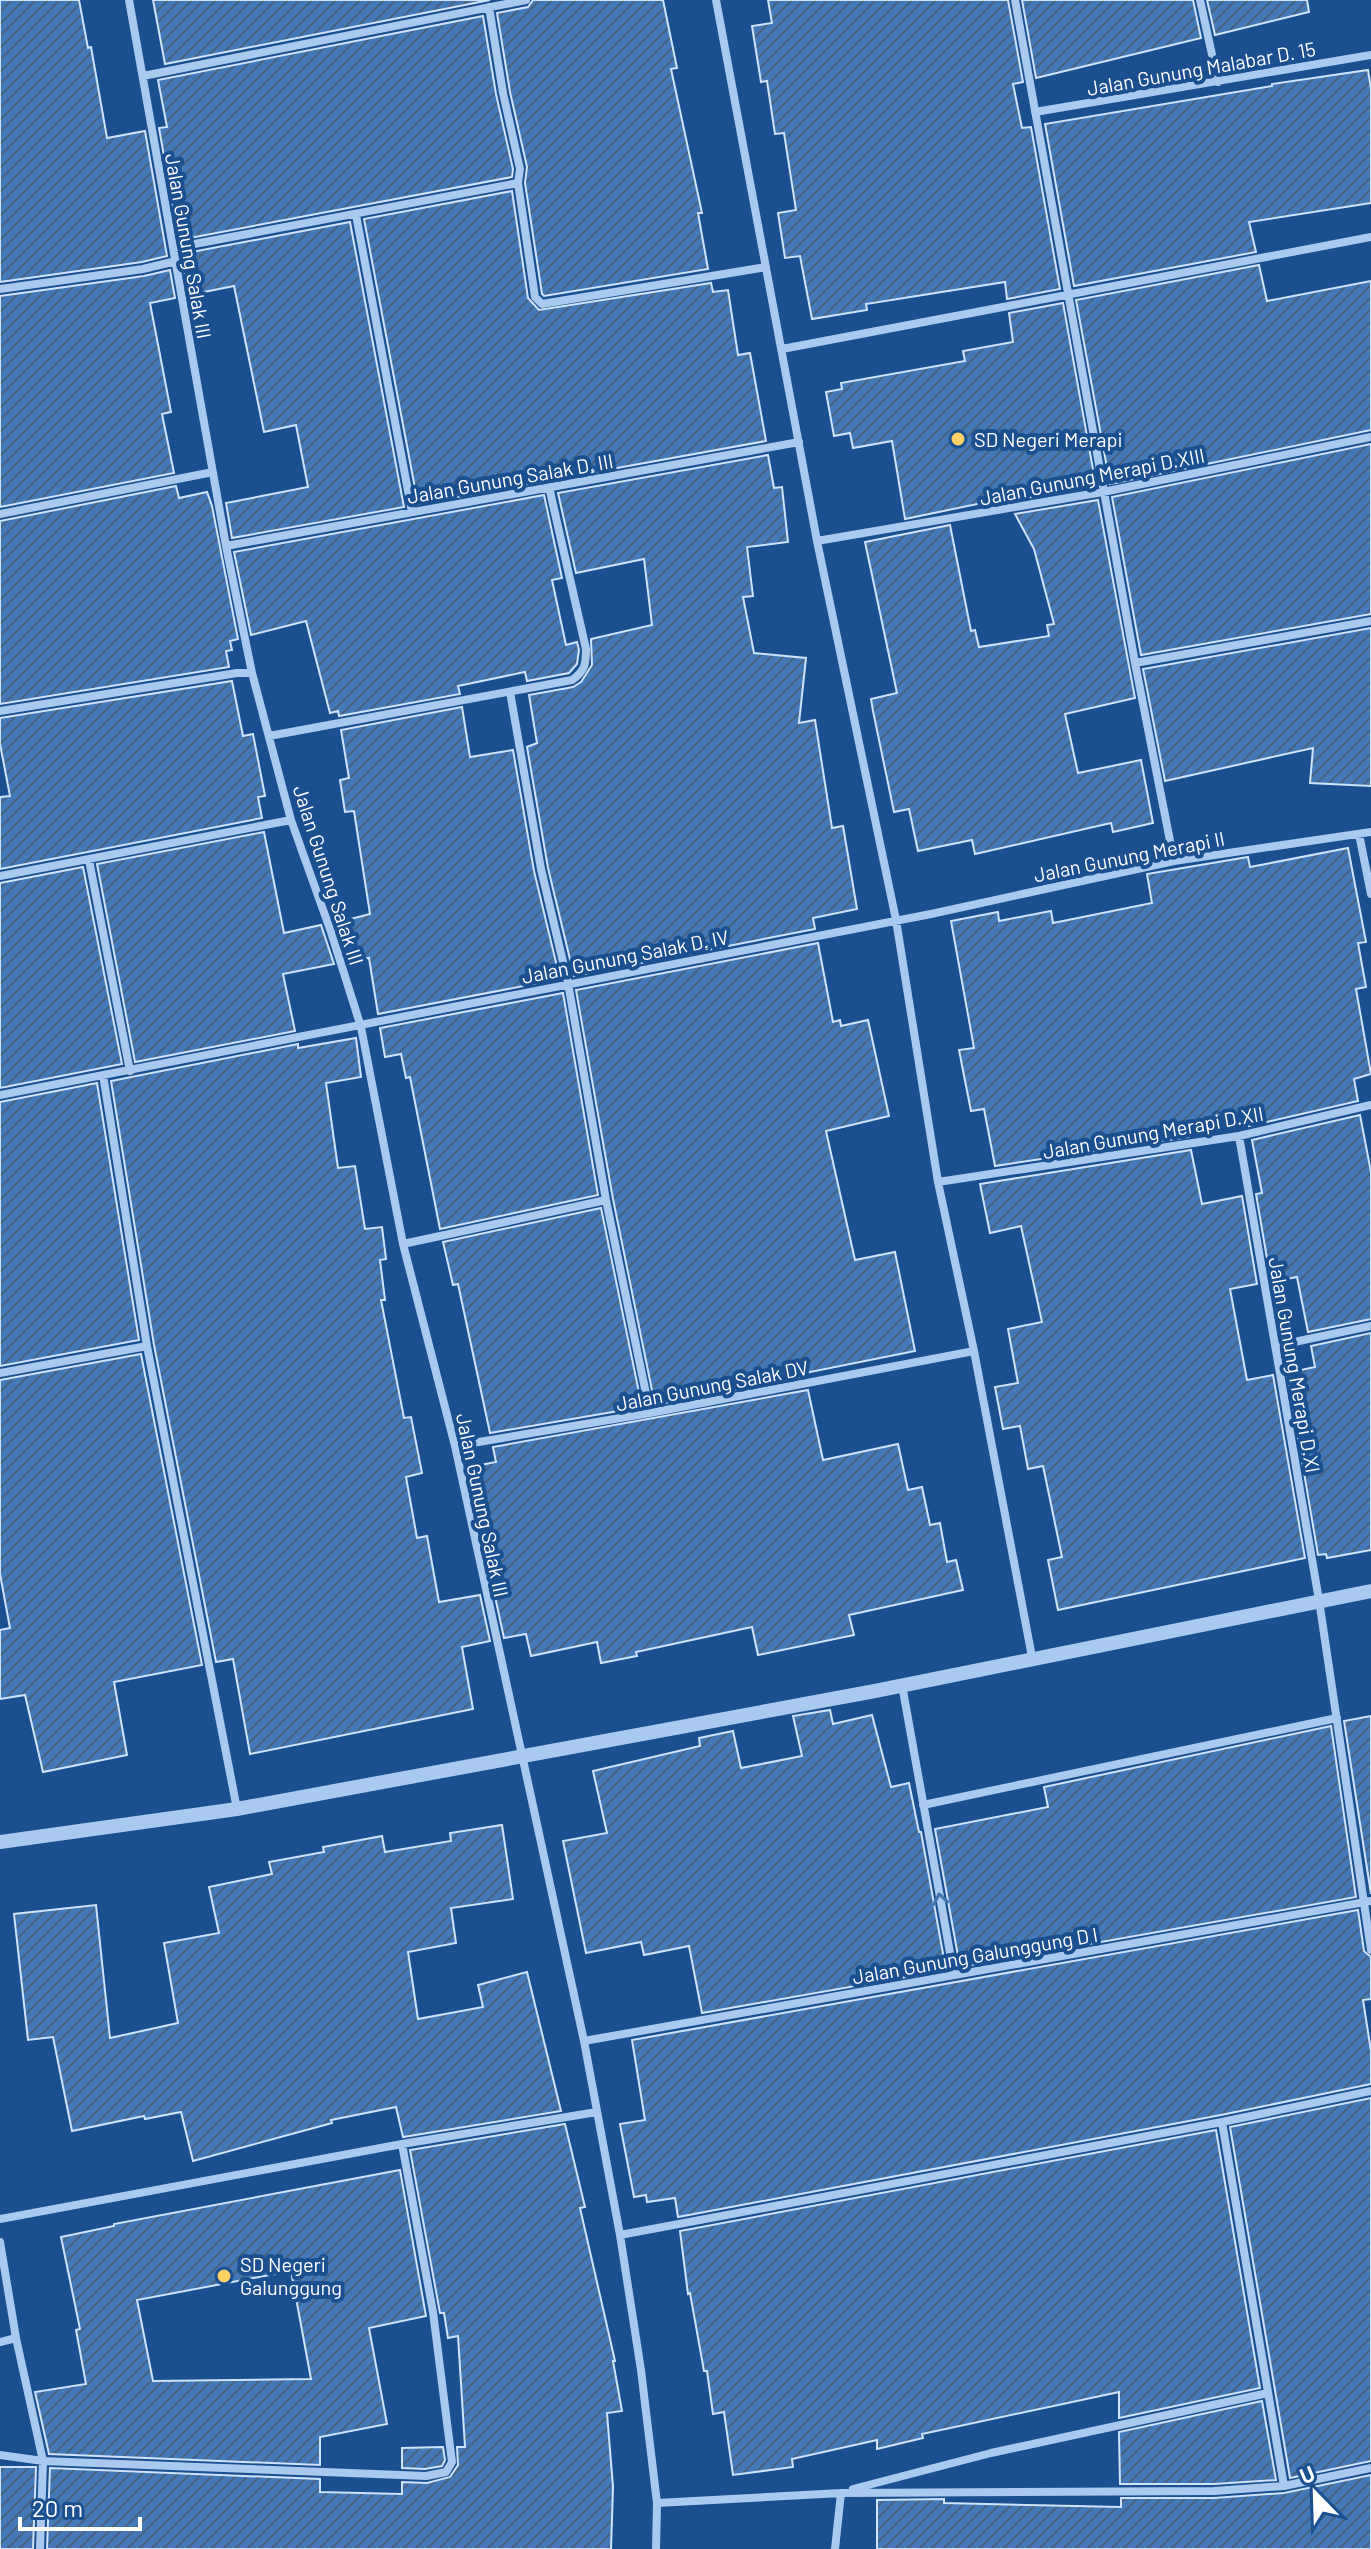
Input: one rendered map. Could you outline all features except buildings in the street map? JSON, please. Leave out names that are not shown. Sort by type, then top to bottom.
[{"type":"street","name":"Jalan Gunung Salak III","points":[[129,0],[226,546],[252,673],[291,820],[361,1027],[403,1244],[455,1446],[584,2041],[641,2370],[657,2503],[656,2549]]},
{"type":"street","points":[[143,76],[526,0]]},
{"type":"street","points":[[716,0],[817,541],[896,920],[938,1182],[974,1351],[1032,1657]]},
{"type":"street","points":[[1015,0],[1103,492],[1174,861]]},
{"type":"street","points":[[1200,0],[1218,82]]},
{"type":"street","points":[[489,7],[503,93],[520,169],[518,183],[535,297],[542,304],[766,267]]},
{"type":"street","name":"Jalan Gunung Malabar D. 15","points":[[1035,112],[1371,55]]},
{"type":"street","points":[[173,248],[518,183]]},
{"type":"street","points":[[356,215],[412,512]]},
{"type":"street","points":[[782,349],[1371,237]]},
{"type":"street","points":[[0,289],[143,269],[176,261]]},
{"type":"street","name":"Jalan Gunung Merapi D.XIII","points":[[817,541],[1103,492],[1371,437]]},
{"type":"street","name":"Jalan Gunung Salak D. III","points":[[226,546],[799,442]]},
{"type":"street","points":[[0,514],[213,472]]},
{"type":"street","points":[[269,736],[572,680],[586,667],[586,649],[549,487]]},
{"type":"street","points":[[1135,663],[1371,621]]},
{"type":"street","points":[[0,711],[252,673]]},
{"type":"street","points":[[510,692],[541,869],[568,983],[606,1200],[650,1413]]},
{"type":"street","points":[[0,876],[291,820]]},
{"type":"street","name":"Jalan Gunung Merapi II","points":[[896,920],[1174,861],[1371,832]]},
{"type":"street","points":[[1359,834],[1371,894]]},
{"type":"street","points":[[89,860],[130,1071]]},
{"type":"street","name":"Jalan Gunung Salak D. IV","points":[[0,1095],[361,1027],[568,983],[896,920]]},
{"type":"street","points":[[103,1075],[147,1346],[237,1809]]},
{"type":"street","name":"Jalan Gunung Merapi D.XII","points":[[938,1182],[1239,1136],[1371,1105]]},
{"type":"street","name":"Jalan Gunung Merapi D.XI","points":[[1239,1136],[1319,1600],[1367,1902],[1371,1950]]},
{"type":"street","points":[[403,1244],[606,1200]]},
{"type":"street","points":[[1275,1346],[1371,1326]]},
{"type":"street","points":[[0,1373],[147,1346]]},
{"type":"street","name":"Jalan Gunung Salak DV","points":[[455,1446],[650,1413],[974,1351]]},
{"type":"street","points":[[0,1842],[237,1809],[902,1685],[1371,1591]]},
{"type":"street","points":[[902,1685],[954,1975]]},
{"type":"street","points":[[923,1805],[1337,1718]]},
{"type":"street","name":"Jalan Gunung Galunggung D I","points":[[584,2041],[1367,1902]]},
{"type":"street","points":[[620,2235],[1371,2091]]},
{"type":"street","points":[[0,2219],[402,2144],[597,2112]]},
{"type":"street","points":[[1222,2122],[1284,2486]]},
{"type":"street","points":[[0,2455],[43,2461],[426,2476],[446,2472],[452,2462],[435,2327],[402,2144]]},
{"type":"street","points":[[0,2242],[16,2338],[43,2461],[40,2549]]},
{"type":"street","points":[[0,2342],[16,2338]]},
{"type":"street","points":[[841,2493],[991,2453],[1268,2393]]},
{"type":"street","points":[[657,2503],[841,2493],[1214,2491],[1284,2486],[1371,2468]]},
{"type":"street","points":[[835,2549],[841,2493]]},
{"type":"place","name":"SD Negeri Merapi","points":[[958,439]]},
{"type":"place","name":"SD Negeri Galunggung","points":[[224,2276]]}]
